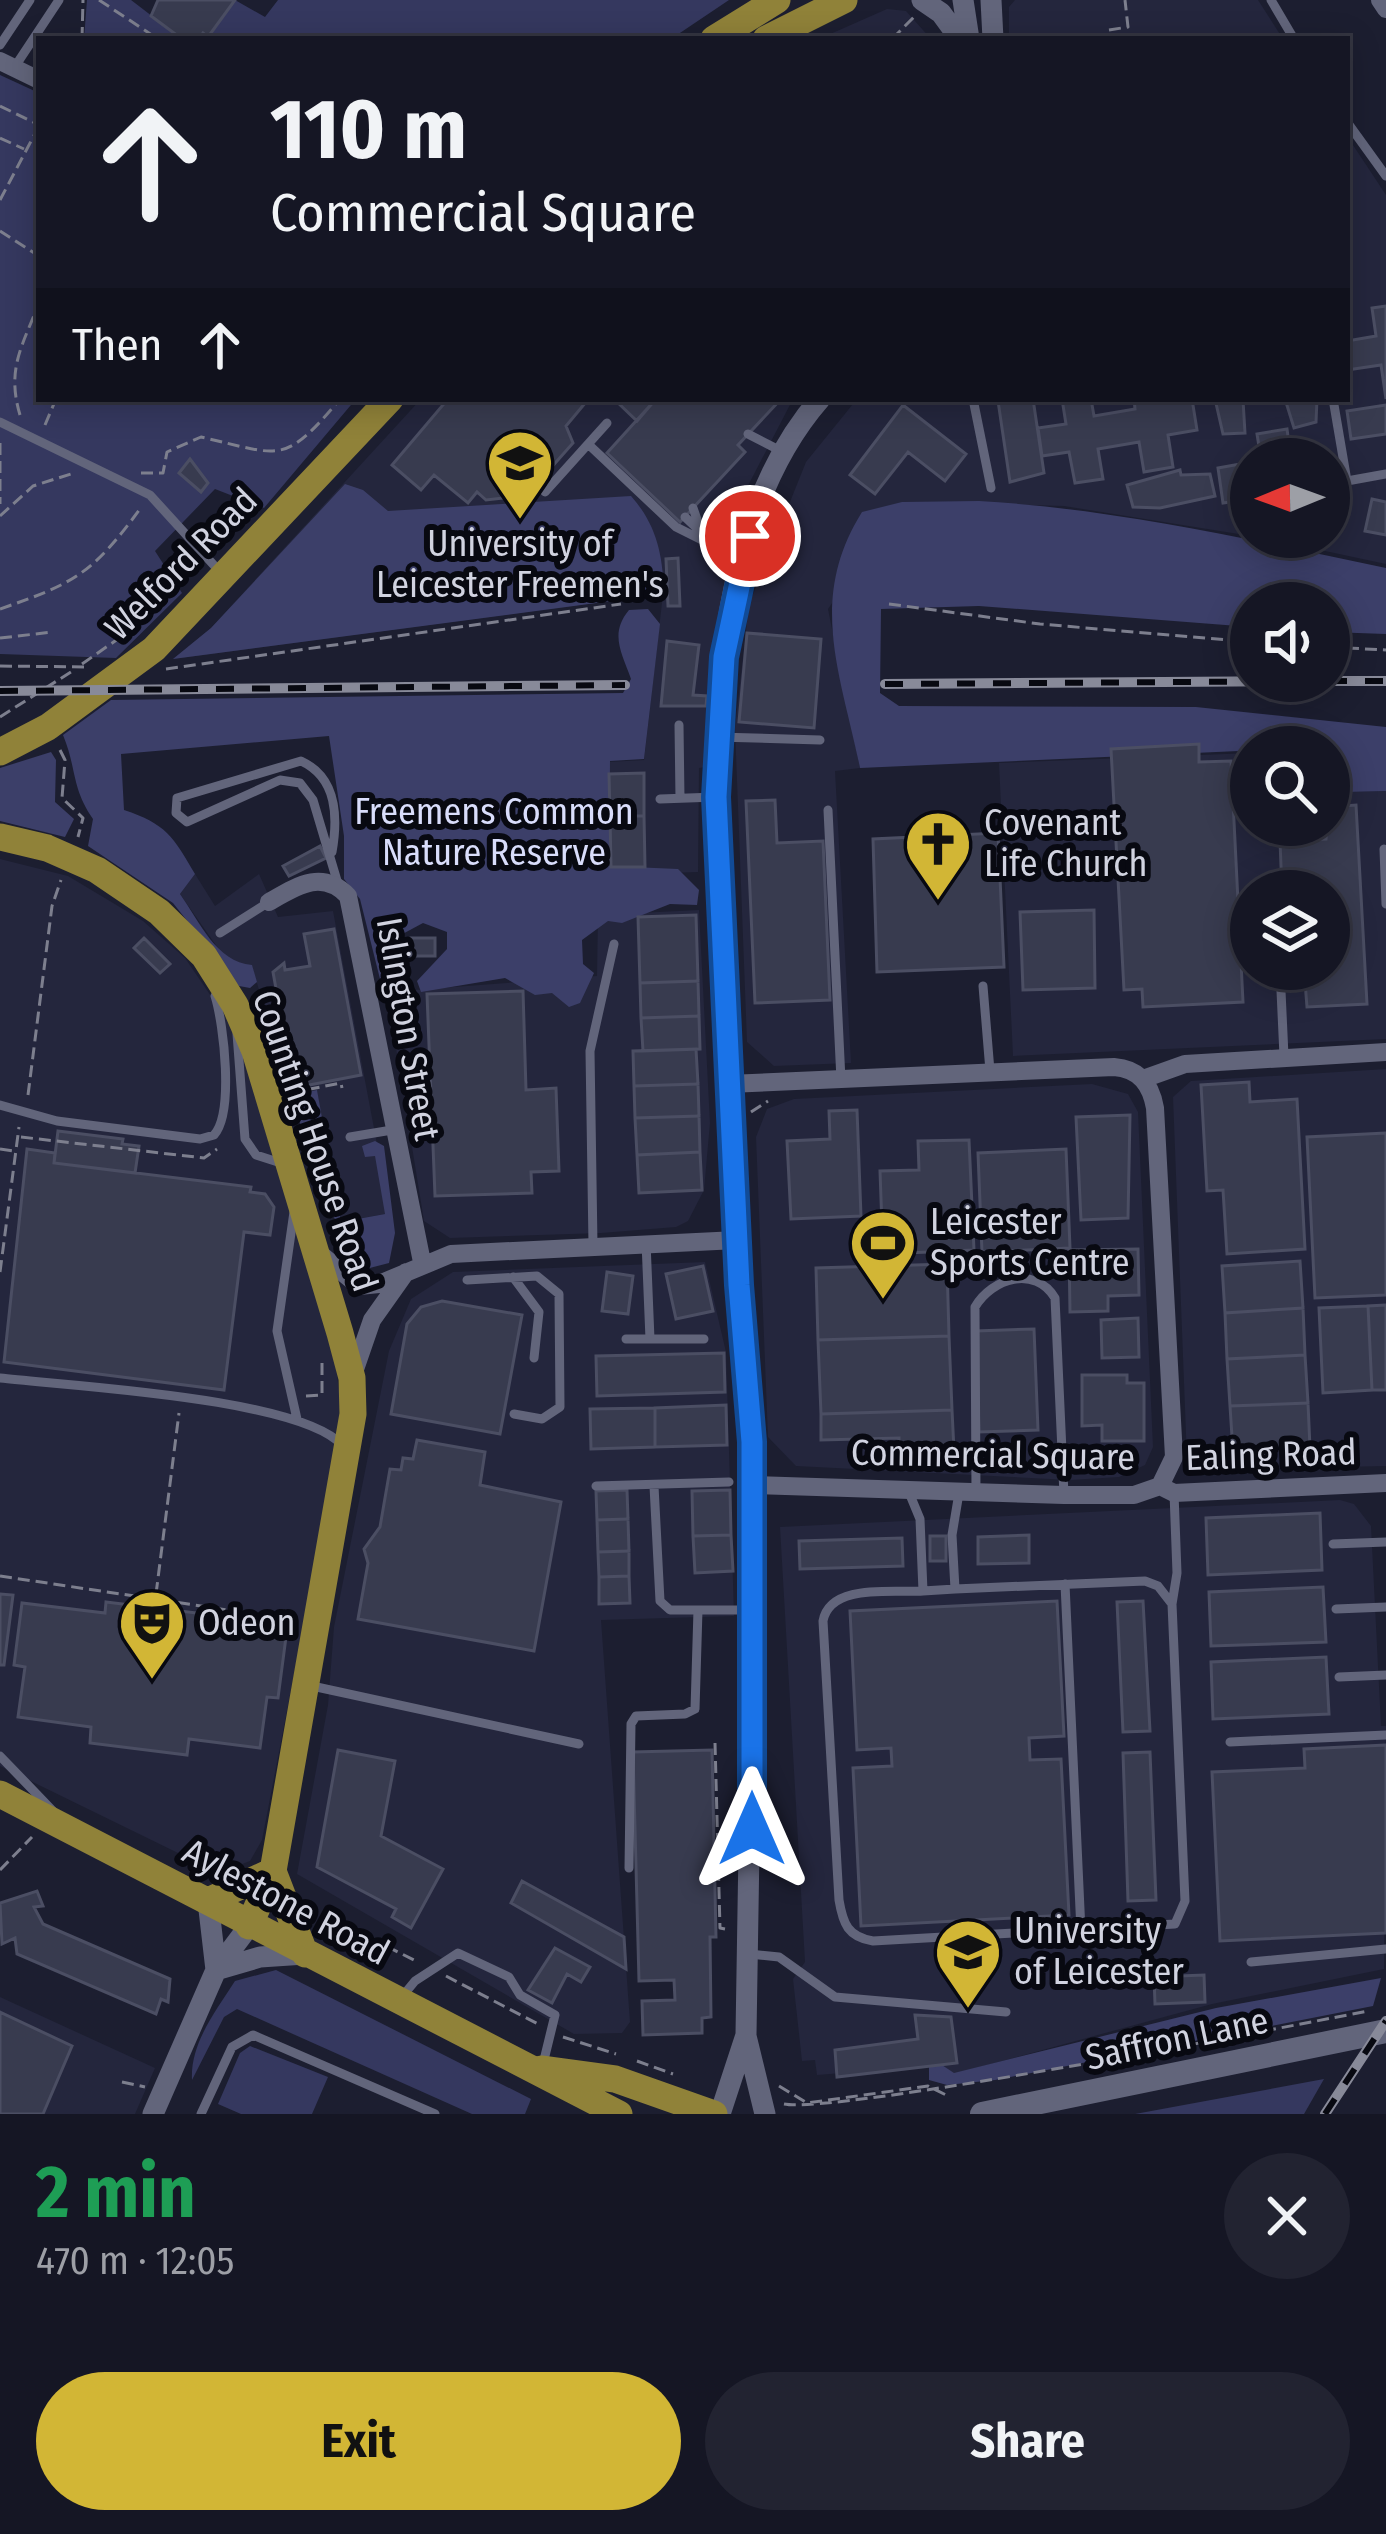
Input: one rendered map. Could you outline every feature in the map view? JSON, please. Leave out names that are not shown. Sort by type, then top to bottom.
[{"type":"main road","points":[[719,36],[777,0]]},
{"type":"main road","points":[[772,36],[844,0]]},
{"type":"main road","name":"Welford Road","points":[[0,752],[156,659],[224,578],[387,402]]},
{"type":"main road","name":"Counting House Road","points":[[0,837],[56,852],[130,890],[212,945],[270,1099],[352,1378],[348,1451],[273,1871],[249,1926]]},
{"type":"main road","name":"Aylestone Road","points":[[0,1794],[398,2002],[542,2069],[620,2114]]},
{"type":"main road","points":[[208,1901],[273,1871],[305,1954]]},
{"type":"main road","points":[[249,1926],[291,1918]]},
{"type":"main road","name":"Saffron Lane","points":[[982,2114],[1386,2031]]},
{"type":"main road","name":"Aylestone Road","points":[[542,2069],[615,2079],[717,2114]]},
{"type":"street","points":[[963,0],[964,36]]},
{"type":"street","points":[[991,0],[993,36]]},
{"type":"street","points":[[1380,0],[1386,9]]},
{"type":"street","points":[[928,4],[961,36]]},
{"type":"street","points":[[7,64],[36,78]]},
{"type":"street","points":[[765,2114],[746,2035],[753,1485],[728,1084],[716,736],[742,560],[783,453],[818,402]]},
{"type":"street","name":"Islington Street","points":[[269,902],[313,880],[338,886],[354,914],[415,1265]]},
{"type":"street","points":[[728,1084],[1114,1067],[1143,1079],[1173,1065],[1386,1052]]},
{"type":"street","name":"Commercial Square","points":[[753,1485],[1064,1496],[1167,1490],[1174,1457],[1155,1108],[1143,1079]]},
{"type":"street","points":[[316,1250],[359,1286],[379,1284],[415,1265],[504,1251],[736,1240]]},
{"type":"street","points":[[352,1378],[372,1320],[415,1265]]},
{"type":"street","name":"Ealing Road","points":[[1167,1490],[1386,1483]]},
{"type":"street","points":[[208,1901],[216,1970]]},
{"type":"street","points":[[153,2114],[216,1970],[249,1926]]},
{"type":"street","points":[[216,1970],[260,1957],[305,1954]]},
{"type":"street","points":[[717,2114],[746,2035]]},
{"type":"lane","points":[[0,45],[30,0]]},
{"type":"lane","points":[[7,64],[59,0]]},
{"type":"lane","points":[[1270,0],[1292,36]]},
{"type":"lane","points":[[1350,126],[1386,176]]},
{"type":"lane","points":[[974,402],[991,488]]},
{"type":"lane","points":[[1334,402],[1347,481],[1386,474]]},
{"type":"lane","points":[[0,422],[150,495],[224,578]]},
{"type":"lane","points":[[545,492],[607,423]]},
{"type":"lane","points":[[748,434],[783,453]]},
{"type":"lane","points":[[588,444],[676,527],[742,560]]},
{"type":"lane","points":[[693,508],[707,546]]},
{"type":"lane","points":[[685,517],[702,533]]},
{"type":"lane","points":[[679,725],[680,798]]},
{"type":"lane","points":[[716,736],[820,740]]},
{"type":"lane","points":[[332,852],[313,800],[300,783],[280,780],[187,822],[176,813],[177,799],[301,761],[324,778],[331,792],[338,886]]},
{"type":"lane","points":[[660,799],[716,797]]},
{"type":"lane","points":[[828,810],[841,1080]]},
{"type":"lane","points":[[1384,850],[1386,904]]},
{"type":"lane","points":[[0,1105],[26,1108],[57,1121],[200,1139],[214,1135],[224,1119],[222,1018],[212,945],[269,902]]},
{"type":"lane","points":[[593,1245],[590,1051],[614,944]]},
{"type":"lane","points":[[983,986],[990,1072]]},
{"type":"lane","points":[[1281,990],[1283,1056]]},
{"type":"lane","points":[[235,1005],[244,1139],[256,1155],[289,1166]]},
{"type":"lane","points":[[350,1137],[392,1130]]},
{"type":"lane","points":[[298,1419],[277,1331],[299,1196]]},
{"type":"lane","points":[[646,1242],[650,1339]]},
{"type":"lane","points":[[504,1251],[509,1277],[538,1312],[534,1358]]},
{"type":"lane","points":[[467,1280],[546,1279],[560,1294],[564,1376],[560,1407],[542,1419],[514,1414]]},
{"type":"lane","points":[[955,1588],[952,1535],[968,1494],[975,1307],[995,1284],[1040,1281],[1055,1298],[1064,1496]]},
{"type":"lane","points":[[626,1339],[704,1339]]},
{"type":"lane","points":[[0,1378],[298,1419],[322,1427],[348,1451]]},
{"type":"lane","points":[[596,1486],[728,1482]]},
{"type":"lane","points":[[654,1486],[660,1600],[670,1610],[752,1610]]},
{"type":"lane","points":[[908,1490],[920,1519],[922,1591]]},
{"type":"lane","points":[[1167,1490],[1177,1573],[1172,1604],[1183,1915],[1165,1927],[873,1941],[856,1938],[848,1929],[839,1900],[825,1608],[855,1594],[1144,1581],[1158,1586],[1172,1604]]},
{"type":"lane","points":[[1333,1544],[1386,1542]]},
{"type":"lane","points":[[1065,1584],[1081,1931]]},
{"type":"lane","points":[[1336,1610],[1386,1607]]},
{"type":"lane","points":[[629,1868],[631,1724],[636,1716],[685,1714],[694,1708],[698,1610]]},
{"type":"lane","points":[[1339,1677],[1386,1675]]},
{"type":"lane","points":[[307,1685],[580,1744]]},
{"type":"lane","points":[[1230,1742],[1386,1735]]},
{"type":"lane","points":[[0,1756],[59,1823]]},
{"type":"lane","points":[[1251,1962],[1386,1949]]},
{"type":"lane","points":[[398,2002],[433,1970],[458,1953],[468,1954],[509,1977],[520,1995],[554,2015],[542,2069]]},
{"type":"lane","points":[[749,1954],[779,1957],[835,1997],[1006,2012]]},
{"type":"lane","points":[[201,2114],[232,2047],[253,2035],[435,2114]]},
{"type":"path","points":[[82,36],[83,0]]},
{"type":"path","points":[[99,0],[153,36]]},
{"type":"path","points":[[1109,30],[1129,27],[1125,0]]},
{"type":"path","points":[[895,36],[928,4]]},
{"type":"path","points":[[0,106],[36,124]]},
{"type":"path","points":[[0,200],[36,131]]},
{"type":"path","points":[[0,138],[26,150]]},
{"type":"path","points":[[0,231],[36,254]]},
{"type":"path","points":[[36,309],[16,350],[12,371],[20,417],[35,438],[54,402]]},
{"type":"path","points":[[0,516],[33,486],[104,470],[164,473],[167,452],[201,437],[260,454],[279,453],[313,432],[338,402]]},
{"type":"path","points":[[0,443],[0,504]]},
{"type":"path","points":[[0,609],[67,586],[104,559],[150,495]]},
{"type":"path","points":[[0,717],[125,634],[182,578],[181,544],[190,538]]},
{"type":"path","points":[[156,659],[481,628],[621,604]]},
{"type":"path","points":[[889,604],[1040,624],[1230,640]]},
{"type":"path","points":[[0,638],[53,632]]},
{"type":"path","points":[[1350,648],[1386,650]]},
{"type":"path","points":[[0,666],[96,668]]},
{"type":"path","points":[[0,1272],[52,906],[63,875],[51,868],[60,840],[75,847],[83,822],[62,798],[62,768]]},
{"type":"path","points":[[270,1099],[323,1084],[341,1083],[342,1088]]},
{"type":"path","points":[[0,1149],[16,1151]]},
{"type":"path","points":[[156,1595],[181,1400]]},
{"type":"path","points":[[0,1576],[156,1595],[317,1624]]},
{"type":"path","points":[[715,1743],[720,1928],[731,1929]]},
{"type":"path","points":[[0,1870],[59,1823]]},
{"type":"path","points":[[716,1828],[734,1828]]},
{"type":"path","points":[[321,1924],[370,1938],[551,2031],[678,2078]]},
{"type":"path","points":[[939,2100],[1386,2008]]},
{"type":"path","points":[[122,2082],[144,2087]]},
{"type":"path","points":[[899,2104],[808,2113],[788,2108],[771,2082],[807,2103],[928,2086],[948,2096]]},
{"type":"shaded area","points":[[87,0],[131,0],[178,36],[84,36]]},
{"type":"shaded area","points":[[235,0],[265,17],[278,0],[729,0],[675,36],[209,36]]},
{"type":"shaded area","points":[[1015,0],[1258,0],[1281,36],[1009,36],[1009,7]]},
{"type":"shaded area","points":[[887,9],[906,11],[928,36],[826,36]]},
{"type":"shaded area","points":[[0,75],[36,92],[36,402],[353,402],[264,508],[215,489],[155,551],[182,593],[116,658],[0,654]]},
{"type":"shaded area","points":[[1350,141],[1386,195],[1386,564],[1350,556],[1350,438],[1230,438],[1230,533],[1064,506],[902,502],[828,609],[860,768],[835,771],[851,1063],[774,1066],[747,1042],[735,728],[749,604],[806,462],[855,402],[1350,402]]},
{"type":"shaded area","name":"University of Leicester Freemen's","points":[[418,402],[791,402],[739,503],[720,566],[726,582],[705,767],[699,768],[698,872],[608,875],[607,762],[644,760],[663,594],[173,659],[211,628]]},
{"type":"shaded area","points":[[1230,754],[1230,846],[1350,846],[1350,792],[1386,791],[1386,1039],[1013,1056],[999,763]]},
{"type":"shaded area","points":[[0,859],[68,876],[143,921],[185,958],[228,1021],[252,1075],[335,1360],[343,1421],[262,1840],[250,1861],[219,1873],[0,1766]]},
{"type":"shaded area","points":[[195,874],[215,906],[259,874],[278,917],[333,911],[390,1213],[341,1222],[317,1091],[290,1096],[252,966],[235,964],[222,954],[180,894]]},
{"type":"shaded area","points":[[699,910],[710,1123],[704,1190],[688,1221],[676,1227],[601,1233],[450,1238],[424,1221],[387,992],[597,976],[598,915]]},
{"type":"shaded area","points":[[1386,1069],[1386,1466],[1199,1470],[1187,1460],[1173,1097],[1191,1081]]},
{"type":"shaded area","points":[[1092,1084],[1128,1094],[1138,1112],[1153,1447],[1145,1465],[1119,1477],[1070,1480],[796,1466],[768,1437],[756,1137],[767,1109],[794,1099]]},
{"type":"shaded area","points":[[705,1262],[726,1352],[734,1616],[601,1620],[630,2022],[622,2033],[574,2034],[297,1874],[328,1705],[334,1627],[389,1351],[411,1299],[453,1272]]},
{"type":"shaded area","points":[[1340,1500],[1354,1504],[1371,1526],[1381,1726],[1386,1726],[1384,1969],[1212,2004],[954,2074],[942,2065],[817,2075],[815,2060],[802,2061],[793,1979],[805,1962],[780,1527]]},
{"type":"shaded area","points":[[276,1970],[531,2099],[525,2114],[472,2114],[237,2009],[224,2017],[192,2080],[200,2040],[235,1981]]},
{"type":"shaded area","points":[[0,1997],[155,2068],[135,2114],[0,2114]]},
{"type":"shaded area","points":[[250,2046],[328,2077],[312,2114],[241,2114],[218,2104],[240,2053]]},
{"type":"shaded area","points":[[1324,2079],[1304,2114],[1135,2114]]},
{"type":"green space","points":[[345,484],[363,490],[388,511],[631,496],[657,542],[664,594],[173,659],[211,628]]},
{"type":"green space","points":[[979,501],[1133,518],[1230,536],[1230,558],[1337,558],[1386,568],[1386,634],[1350,633],[1350,582],[1230,582],[1230,625],[979,606],[881,609],[880,693],[899,706],[1196,707],[1386,727],[1386,791],[1350,792],[1350,726],[1230,726],[1230,751],[860,768],[833,638],[836,576],[845,544],[862,512],[902,502]]},
{"type":"green space","name":"Freemens Common Nature Reserve","points":[[648,609],[660,624],[644,759],[610,761],[609,866],[678,869],[699,890],[697,905],[670,904],[622,923],[608,921],[582,940],[583,964],[594,973],[580,1003],[569,1007],[552,993],[535,995],[505,978],[421,992],[417,981],[447,949],[447,932],[423,923],[397,937],[381,983],[360,899],[344,879],[344,836],[329,736],[121,754],[124,810],[159,826],[181,850],[195,874],[180,894],[219,949],[252,965],[257,982],[250,988],[239,986],[173,903],[88,846],[93,819],[81,797],[63,735],[111,700],[623,693],[631,679],[619,644],[620,627],[629,610]]},
{"type":"green space","points":[[51,752],[56,760],[55,802],[74,819],[65,837],[0,821],[0,768]]},
{"type":"green space","points":[[317,1090],[341,1222],[385,1214],[375,1156],[365,1157],[362,1146],[375,1141],[384,1146],[395,1233],[389,1263],[362,1270],[349,1258],[290,1096]]},
{"type":"green space","points":[[1381,1978],[1373,2006],[995,2080],[947,2085],[929,2080],[929,2066],[942,2065],[954,2073],[1216,2008]]},
{"type":"building","points":[[158,0],[235,0],[209,36],[178,36],[151,16]]},
{"type":"building","points":[[1386,306],[1386,399],[1381,365],[1350,370],[1350,340],[1376,336],[1372,308]]},
{"type":"building","points":[[445,402],[586,402],[566,426],[573,443],[521,496],[486,500],[477,492],[468,503],[434,475],[421,490],[392,465]]},
{"type":"building","points":[[617,402],[653,402],[637,421]]},
{"type":"building","points":[[653,402],[778,402],[738,445],[745,452],[680,522],[607,453]]},
{"type":"building","points":[[998,402],[1033,402],[1044,473],[1010,482]]},
{"type":"building","points":[[1062,402],[1092,402],[1094,416],[1135,409],[1134,402],[1192,402],[1197,430],[1168,435],[1173,467],[1144,472],[1139,442],[1098,449],[1103,479],[1075,483],[1069,452],[1042,456],[1038,428],[1066,424]]},
{"type":"building","points":[[1216,402],[1243,402],[1245,433],[1223,434]]},
{"type":"building","points":[[1286,402],[1317,402],[1316,422],[1294,428]]},
{"type":"building","points":[[903,405],[966,454],[945,481],[908,452],[875,494],[850,475]]},
{"type":"building","points":[[1386,405],[1386,434],[1351,439],[1347,411]]},
{"type":"building","points":[[1287,429],[1288,438],[1258,438],[1257,434]]},
{"type":"building","points":[[190,459],[208,483],[201,492],[179,473]]},
{"type":"building","points":[[1230,466],[1230,502],[1223,503],[1218,468]]},
{"type":"building","points":[[1180,470],[1181,475],[1210,474],[1215,496],[1160,508],[1133,507],[1127,485]]},
{"type":"building","points":[[1372,499],[1386,502],[1386,535],[1365,531]]},
{"type":"building","points":[[678,558],[680,606],[668,606],[666,559]]},
{"type":"building","points":[[747,633],[821,639],[814,728],[739,722]]},
{"type":"building","points":[[667,641],[699,645],[693,695],[707,696],[706,706],[661,706]]},
{"type":"building","points":[[1199,744],[1199,762],[1230,761],[1230,846],[1235,846],[1236,870],[1230,870],[1230,990],[1242,990],[1243,1002],[1143,1007],[1142,989],[1124,990],[1111,749]]},
{"type":"building","points":[[644,773],[644,816],[610,816],[609,774]]},
{"type":"building","points":[[775,800],[777,843],[823,841],[830,1000],[755,1003],[746,801]]},
{"type":"building","points":[[1350,805],[1356,805],[1367,1004],[1307,1007],[1306,990],[1350,990],[1350,870],[1281,870],[1280,846],[1350,846]]},
{"type":"building","points":[[610,816],[644,816],[645,867],[611,867]]},
{"type":"building","name":"Covenant Life Church","points":[[998,833],[1004,967],[877,972],[873,839]]},
{"type":"building","points":[[320,846],[326,858],[289,876],[283,866]]},
{"type":"building","points":[[1094,910],[1095,988],[1023,990],[1020,912]]},
{"type":"building","points":[[696,915],[698,981],[640,983],[638,917]]},
{"type":"building","points":[[334,929],[361,1075],[294,1088],[273,972],[284,963],[285,970],[310,966],[304,934]]},
{"type":"building","points":[[144,938],[170,964],[160,973],[134,948]]},
{"type":"building","points":[[411,938],[435,938],[435,956],[411,956]]},
{"type":"building","points":[[698,981],[699,1016],[641,1018],[640,983]]},
{"type":"building","points":[[523,991],[526,1090],[556,1088],[559,1171],[531,1172],[532,1193],[435,1196],[427,994]]},
{"type":"building","points":[[699,1016],[700,1049],[643,1051],[641,1018]]},
{"type":"building","points":[[696,1049],[698,1084],[634,1086],[633,1051]]},
{"type":"building","points":[[1249,1082],[1250,1102],[1297,1099],[1305,1249],[1227,1254],[1223,1190],[1207,1191],[1201,1085]]},
{"type":"building","points":[[698,1084],[699,1116],[635,1118],[634,1086]]},
{"type":"building","points":[[857,1110],[861,1216],[791,1219],[787,1141],[830,1139],[829,1111]]},
{"type":"building","points":[[1130,1115],[1128,1218],[1081,1220],[1076,1117]]},
{"type":"building","points":[[699,1116],[700,1152],[637,1155],[635,1118]]},
{"type":"building","points":[[58,1131],[123,1139],[122,1144],[139,1146],[135,1173],[54,1163]]},
{"type":"building","points":[[1386,1133],[1386,1295],[1315,1298],[1307,1137]]},
{"type":"building","points":[[969,1140],[974,1250],[883,1254],[880,1171],[919,1170],[918,1141]]},
{"type":"building","points":[[27,1149],[55,1153],[54,1163],[251,1187],[250,1192],[265,1194],[274,1207],[270,1235],[244,1232],[224,1390],[4,1362]]},
{"type":"building","points":[[1066,1149],[1070,1248],[982,1252],[978,1153]]},
{"type":"building","points":[[700,1152],[702,1190],[639,1193],[637,1155]]},
{"type":"building","points":[[1138,1249],[1139,1295],[1108,1296],[1108,1311],[1070,1312],[1069,1250]]},
{"type":"building","points":[[1300,1261],[1303,1308],[1225,1313],[1222,1266]]},
{"type":"building","name":"Leicester Sports Centre","points":[[947,1264],[949,1336],[818,1340],[816,1268]]},
{"type":"building","points":[[703,1266],[713,1311],[676,1319],[666,1274]]},
{"type":"building","points":[[607,1272],[633,1276],[628,1314],[602,1311]]},
{"type":"building","points":[[442,1301],[522,1315],[500,1434],[391,1414],[407,1324],[421,1307]]},
{"type":"building","points":[[1386,1305],[1386,1390],[1372,1390],[1368,1306]]},
{"type":"building","points":[[1368,1306],[1372,1390],[1323,1393],[1319,1308]]},
{"type":"building","points":[[1303,1308],[1305,1355],[1227,1359],[1225,1313]]},
{"type":"building","points":[[1138,1318],[1139,1357],[1102,1358],[1101,1320]]},
{"type":"building","points":[[1034,1329],[1038,1430],[979,1432],[976,1331]]},
{"type":"building","points":[[949,1336],[952,1410],[821,1414],[818,1340]]},
{"type":"building","points":[[724,1353],[725,1392],[597,1396],[596,1356]]},
{"type":"building","points":[[1305,1355],[1308,1403],[1230,1406],[1227,1359]]},
{"type":"building","points":[[1082,1375],[1127,1375],[1127,1383],[1144,1383],[1144,1441],[1102,1441],[1102,1425],[1082,1426]]},
{"type":"building","points":[[1308,1403],[1310,1448],[1233,1452],[1230,1406]]},
{"type":"building","points":[[726,1405],[727,1445],[655,1447],[655,1408]]},
{"type":"building","points":[[655,1408],[655,1447],[591,1449],[590,1409]]},
{"type":"building","points":[[952,1410],[954,1451],[941,1457],[899,1453],[899,1438],[821,1440],[821,1414]]},
{"type":"building","points":[[417,1440],[485,1452],[480,1485],[561,1502],[534,1651],[358,1619],[368,1563],[364,1549],[380,1527],[390,1469],[401,1470],[403,1458],[413,1459]]},
{"type":"building","points":[[627,1490],[628,1519],[597,1520],[596,1491]]},
{"type":"building","points":[[730,1490],[731,1535],[693,1536],[692,1491]]},
{"type":"building","points":[[1320,1513],[1322,1570],[1208,1575],[1206,1518]]},
{"type":"building","points":[[628,1519],[629,1551],[598,1552],[597,1520]]},
{"type":"building","points":[[731,1535],[733,1571],[695,1573],[693,1536]]},
{"type":"building","points":[[1029,1535],[1029,1563],[978,1564],[978,1537]]},
{"type":"building","points":[[930,1536],[946,1536],[946,1561],[930,1561]]},
{"type":"building","points":[[902,1538],[903,1566],[800,1569],[799,1541]]},
{"type":"building","points":[[629,1551],[629,1576],[599,1577],[598,1552]]},
{"type":"building","points":[[629,1576],[630,1603],[599,1604],[599,1577]]},
{"type":"building","points":[[1323,1587],[1326,1642],[1211,1646],[1209,1592]]},
{"type":"building","points":[[0,1594],[13,1595],[4,1665],[0,1665]]},
{"type":"building","points":[[1057,1601],[1064,1736],[1029,1738],[1030,1760],[1061,1759],[1069,1915],[861,1926],[853,1768],[892,1766],[891,1748],[857,1750],[850,1611]]},
{"type":"building","points":[[1143,1601],[1150,1731],[1123,1732],[1117,1602]]},
{"type":"building","name":"Odeon","points":[[106,1602],[205,1614],[203,1626],[286,1637],[278,1698],[267,1697],[260,1748],[189,1739],[187,1755],[90,1743],[91,1727],[18,1717],[25,1667],[14,1665],[22,1603],[105,1613]]},
{"type":"building","points":[[1326,1657],[1329,1714],[1213,1719],[1211,1662]]},
{"type":"building","points":[[1386,1745],[1386,1933],[1220,1941],[1212,1772],[1305,1768],[1304,1749]]},
{"type":"building","points":[[338,1750],[395,1761],[381,1836],[443,1869],[411,1928],[392,1917],[396,1909],[317,1867]]},
{"type":"building","points":[[712,1750],[716,1937],[710,1937],[711,2017],[702,2018],[702,2033],[643,2035],[642,2001],[675,2000],[674,1980],[639,1981],[633,1752]]},
{"type":"building","points":[[1150,1752],[1156,1900],[1128,1901],[1123,1753]]},
{"type":"building","points":[[522,1881],[624,1937],[626,1969],[511,1903]]},
{"type":"building","points":[[37,1891],[43,1906],[34,1907],[43,1924],[170,1979],[168,2002],[161,1999],[156,2014],[17,1954],[15,1938],[2,1944],[0,1903]]},
{"type":"building","points":[[555,1948],[590,1967],[581,1982],[567,1974],[552,2003],[528,1990]]},
{"type":"building","points":[[1204,1975],[1205,2002],[1155,2004],[1154,1977]]},
{"type":"building","points":[[0,2012],[72,2046],[43,2114],[0,2114]]},
{"type":"building","points":[[915,2015],[951,2017],[957,2063],[837,2077],[835,2050],[918,2039]]},
{"type":"railway","points":[[1350,681],[1386,681]]},
{"type":"railway","points":[[885,684],[1230,682]]},
{"type":"railway","points":[[0,691],[625,685]]},
{"type":"railway","points":[[1325,2114],[1386,2021]]},
{"type":"place","name":"University of Leicester Freemen's","points":[[520,522]]},
{"type":"place","name":"Covenant Life Church","points":[[938,903]]},
{"type":"place","name":"Leicester Sports Centre","points":[[883,1302]]},
{"type":"place","name":"Odeon","points":[[152,1682]]},
{"type":"place","name":"University of Leicester","points":[[968,2011]]},
{"type":"route","points":[[750,536],[731,607],[724,657],[716,797],[739,1285],[752,1442],[752,1829]]}]
